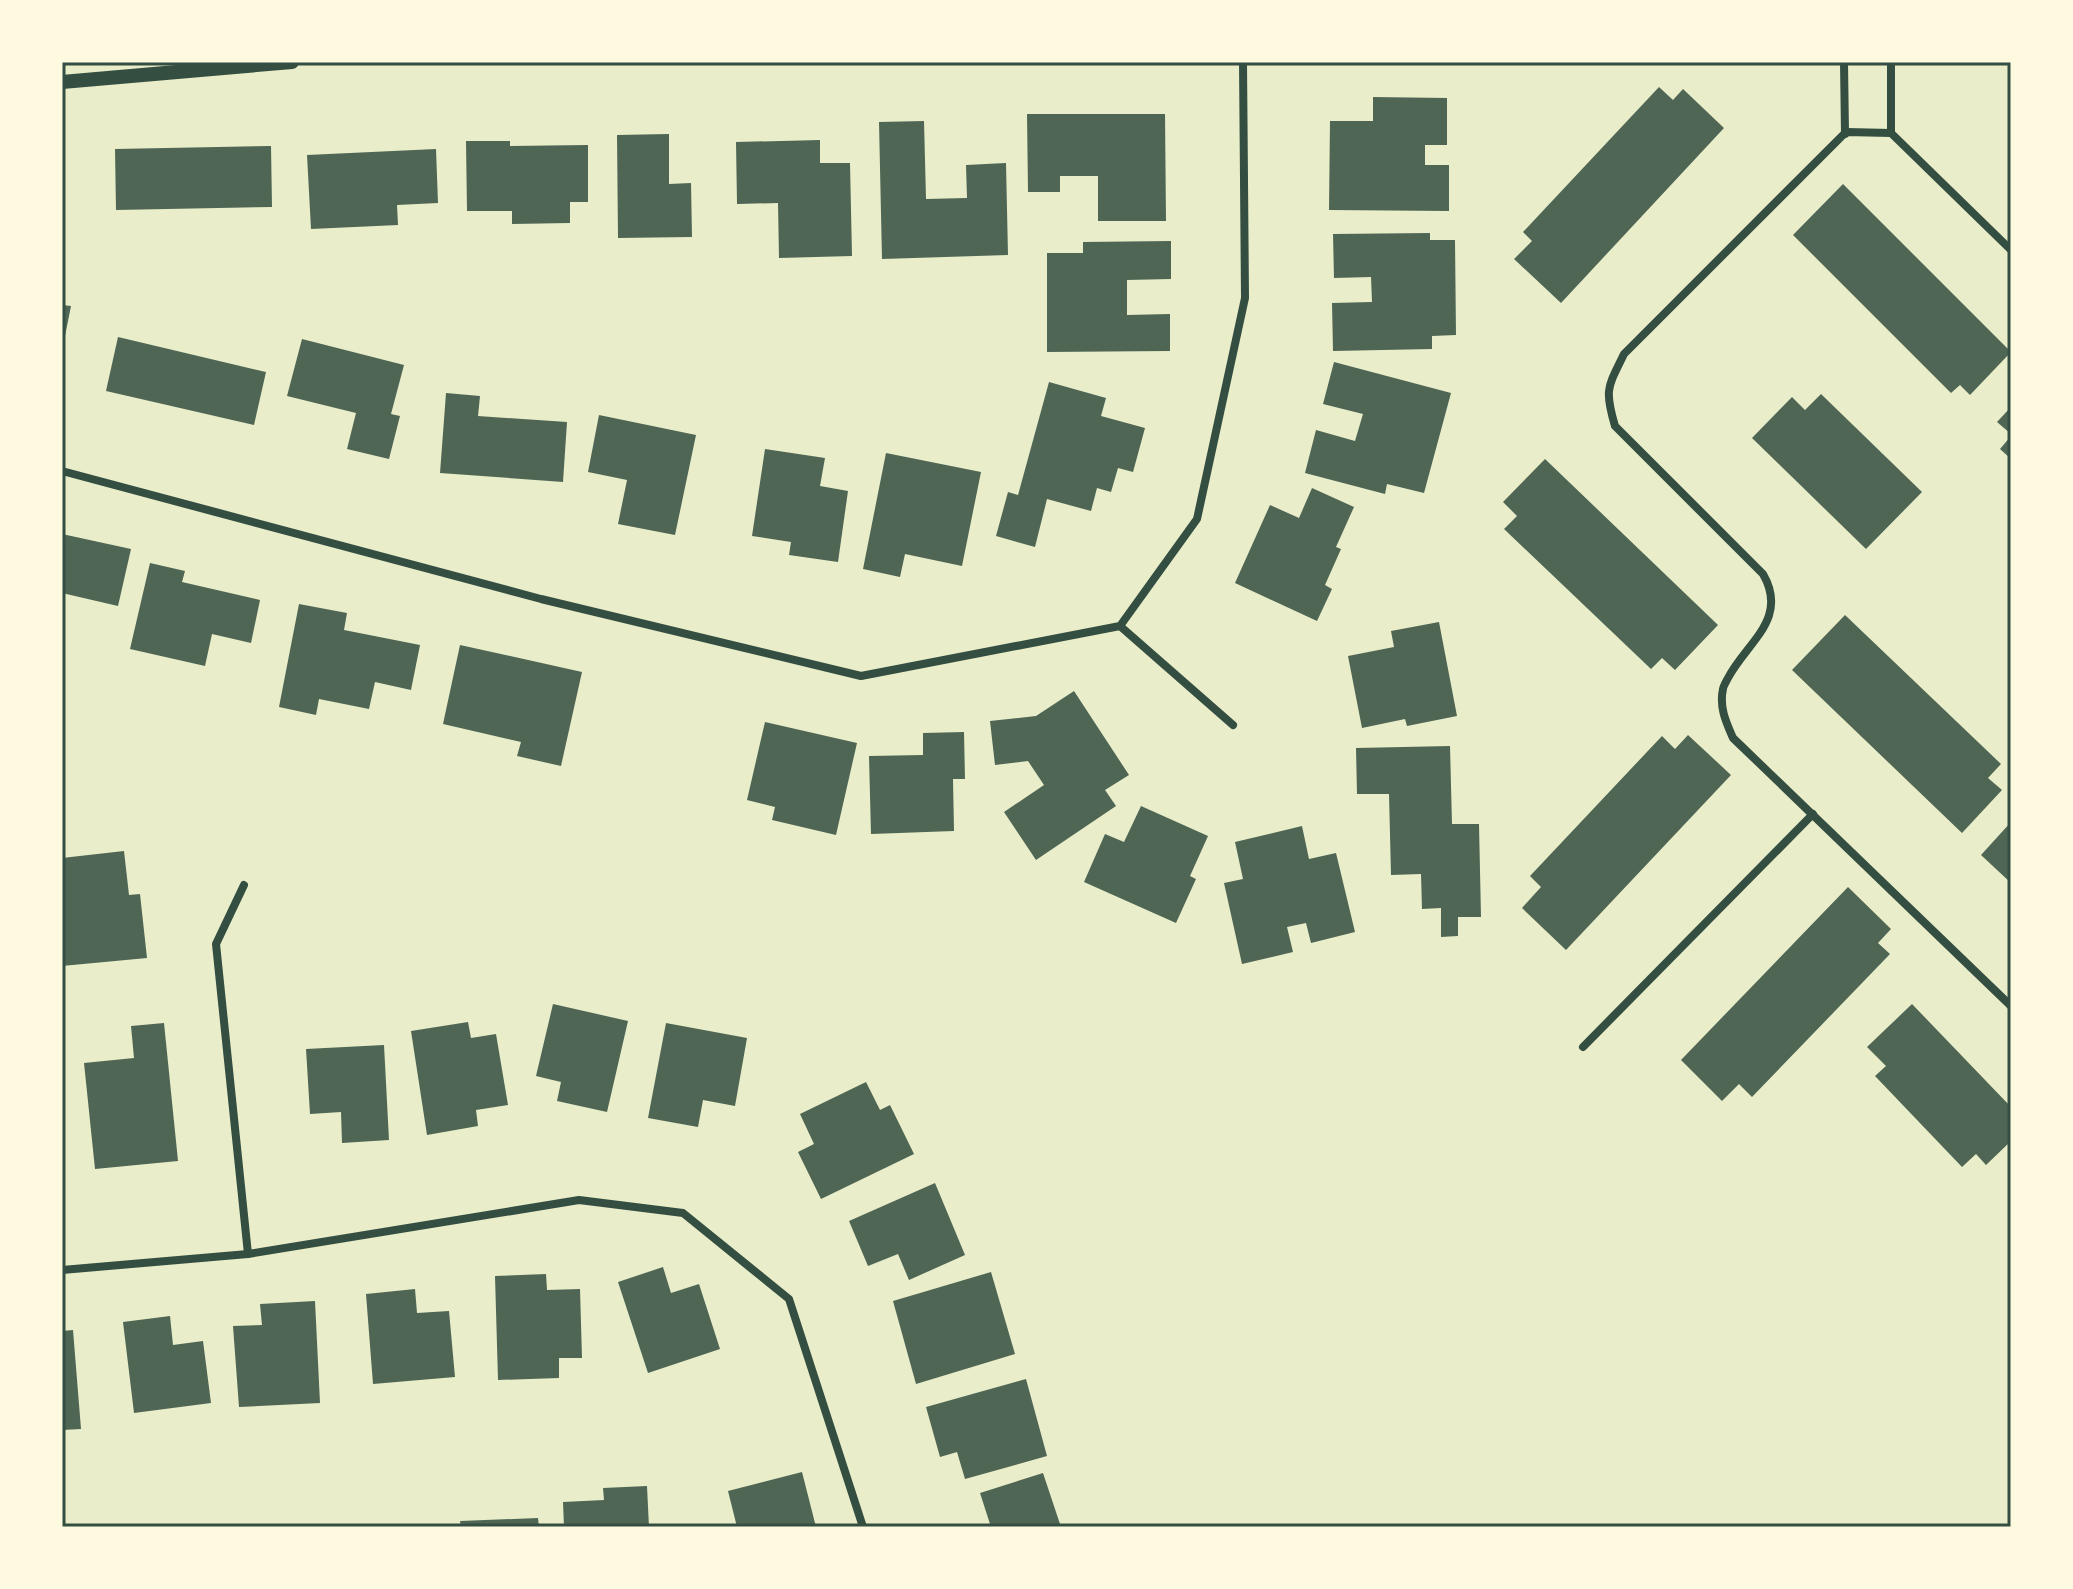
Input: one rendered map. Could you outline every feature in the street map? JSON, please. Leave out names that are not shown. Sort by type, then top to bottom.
[{"type":"street","points":[[62,82],[292,62]]},
{"type":"street","points":[[62,471],[541,599],[861,676],[1120,626],[1197,519],[1233,357],[1245,298],[1243,62]]},
{"type":"street","points":[[1844,62],[1845,134]]},
{"type":"street","points":[[1891,62],[1891,133]]},
{"type":"street","points":[[2011,250],[1891,133],[1846,132],[1624,354],[1609,385],[1609,404],[1615,426],[1763,574],[1771,588],[1771,610],[1763,632],[1735,666],[1723,688],[1723,715],[1733,738],[2011,1006]]},
{"type":"street","points":[[1120,626],[1233,725]]},
{"type":"street","points":[[1583,1047],[1813,814]]},
{"type":"street","points":[[244,885],[216,944],[248,1254]]},
{"type":"street","points":[[62,1270],[248,1254],[579,1200],[683,1213],[789,1299],[863,1527]]},
{"type":"building","points":[[1659,87],[1673,100],[1683,89],[1724,128],[1561,303],[1514,259],[1532,241],[1523,232]]},
{"type":"building","points":[[1373,97],[1447,98],[1447,145],[1425,145],[1425,165],[1449,165],[1449,211],[1329,210],[1330,121],[1373,121]]},
{"type":"building","points":[[1027,114],[1165,114],[1166,221],[1098,221],[1098,176],[1060,176],[1060,192],[1028,192]]},
{"type":"building","points":[[924,121],[926,199],[967,198],[966,165],[1006,163],[1008,255],[882,259],[879,122]]},
{"type":"building","points":[[669,134],[669,184],[691,183],[692,237],[618,238],[617,135]]},
{"type":"building","points":[[820,140],[820,163],[850,163],[852,256],[779,258],[778,203],[737,204],[736,142]]},
{"type":"building","points":[[466,141],[510,141],[510,146],[588,145],[588,202],[570,202],[570,223],[512,224],[512,211],[467,211]]},
{"type":"building","points":[[271,146],[272,207],[116,210],[115,149]]},
{"type":"building","points":[[436,149],[438,203],[397,205],[398,225],[311,229],[307,155]]},
{"type":"building","points":[[1843,184],[2011,352],[1970,395],[1960,385],[1951,393],[1793,235]]},
{"type":"building","points":[[1430,233],[1430,240],[1455,240],[1456,335],[1432,336],[1432,349],[1333,351],[1332,303],[1372,302],[1371,277],[1334,278],[1333,234]]},
{"type":"building","points":[[1171,241],[1171,279],[1127,280],[1127,315],[1170,314],[1170,351],[1047,352],[1047,253],[1083,253],[1083,242]]},
{"type":"building","points":[[62,305],[71,306],[63,346],[62,346]]},
{"type":"building","points":[[118,337],[266,372],[254,425],[106,391]]},
{"type":"building","points":[[302,339],[404,365],[391,414],[400,416],[389,459],[347,449],[356,413],[287,396]]},
{"type":"building","points":[[1334,362],[1451,393],[1424,493],[1387,484],[1385,494],[1305,473],[1316,430],[1355,441],[1363,414],[1323,404]]},
{"type":"building","points":[[1049,382],[1106,398],[1101,416],[1145,428],[1133,472],[1118,468],[1111,492],[1097,488],[1091,511],[1047,499],[1035,547],[996,536],[1008,492],[1018,495]]},
{"type":"building","points":[[446,393],[480,396],[478,416],[567,422],[563,482],[440,473]]},
{"type":"building","points":[[1821,394],[1922,492],[1866,549],[1752,438],[1792,397],[1805,410]]},
{"type":"building","points":[[2011,407],[2011,434],[1997,422]]},
{"type":"building","points":[[599,415],[696,435],[675,535],[618,524],[627,480],[588,472]]},
{"type":"building","points":[[2011,436],[2011,459],[2000,449]]},
{"type":"building","points":[[765,449],[825,458],[820,486],[848,491],[838,562],[789,555],[791,542],[752,536]]},
{"type":"building","points":[[886,453],[981,472],[962,566],[905,554],[900,577],[863,569]]},
{"type":"building","points":[[1545,459],[1718,625],[1675,670],[1662,658],[1651,669],[1504,529],[1517,516],[1503,502]]},
{"type":"building","points":[[1312,488],[1354,507],[1336,547],[1341,549],[1325,585],[1332,589],[1317,621],[1235,583],[1270,505],[1299,518]]},
{"type":"building","points":[[62,534],[131,549],[118,606],[62,593]]},
{"type":"building","points":[[150,563],[185,571],[182,582],[260,600],[251,643],[212,634],[205,666],[130,649]]},
{"type":"building","points":[[299,604],[347,613],[344,630],[420,645],[411,690],[375,682],[369,709],[319,699],[316,715],[279,707]]},
{"type":"building","points":[[1845,615],[2001,764],[1988,778],[2002,790],[1962,833],[1792,670]]},
{"type":"building","points":[[1439,622],[1457,716],[1407,726],[1405,719],[1362,728],[1348,656],[1394,647],[1391,631]]},
{"type":"building","points":[[460,645],[582,672],[561,766],[517,756],[521,742],[443,724]]},
{"type":"building","points":[[1074,691],[1129,775],[1105,790],[1116,806],[1036,860],[1004,812],[1044,785],[1028,761],[995,765],[990,721],[1036,716]]},
{"type":"building","points":[[765,722],[857,743],[836,835],[772,820],[775,807],[747,800]]},
{"type":"building","points":[[964,732],[965,779],[953,779],[954,831],[871,834],[869,756],[923,755],[923,733]]},
{"type":"building","points":[[1688,735],[1731,775],[1566,950],[1522,908],[1541,887],[1530,876],[1662,736],[1675,749]]},
{"type":"building","points":[[1450,746],[1452,824],[1479,824],[1481,917],[1458,917],[1458,936],[1441,937],[1441,908],[1422,909],[1421,874],[1391,875],[1389,794],[1357,794],[1356,748]]},
{"type":"building","points":[[1141,806],[1208,836],[1190,876],[1196,879],[1176,923],[1084,882],[1105,834],[1124,842]]},
{"type":"building","points":[[2011,822],[2011,883],[1981,855]]},
{"type":"building","points":[[1302,826],[1309,859],[1336,853],[1355,932],[1311,943],[1306,923],[1287,927],[1293,952],[1242,964],[1224,883],[1243,879],[1235,842]]},
{"type":"building","points":[[124,851],[129,895],[140,894],[147,958],[62,966],[62,858]]},
{"type":"building","points":[[1848,887],[1891,929],[1878,943],[1890,954],[1752,1097],[1739,1084],[1722,1101],[1681,1060]]},
{"type":"building","points":[[553,1004],[628,1021],[607,1112],[557,1101],[561,1082],[536,1076]]},
{"type":"building","points":[[1912,1004],[2011,1107],[2011,1141],[1986,1165],[1976,1154],[1962,1167],[1875,1076],[1886,1066],[1867,1047]]},
{"type":"building","points":[[468,1022],[471,1038],[496,1034],[508,1105],[476,1110],[478,1126],[427,1135],[411,1031]]},
{"type":"building","points":[[164,1023],[178,1161],[95,1169],[84,1063],[134,1058],[131,1026]]},
{"type":"building","points":[[666,1023],[747,1038],[735,1106],[703,1100],[698,1127],[648,1118]]},
{"type":"building","points":[[384,1045],[389,1140],[342,1143],[341,1112],[310,1114],[306,1049]]},
{"type":"building","points":[[866,1082],[880,1110],[890,1105],[914,1154],[821,1199],[798,1152],[814,1144],[800,1114]]},
{"type":"building","points":[[935,1183],[965,1255],[909,1280],[898,1254],[868,1266],[849,1221]]},
{"type":"building","points":[[663,1267],[671,1293],[699,1284],[720,1349],[648,1373],[618,1282]]},
{"type":"building","points":[[991,1272],[1015,1354],[916,1384],[893,1301]]},
{"type":"building","points":[[546,1274],[547,1290],[580,1289],[582,1358],[559,1358],[559,1378],[498,1380],[495,1276]]},
{"type":"building","points":[[415,1289],[417,1313],[449,1311],[455,1377],[373,1384],[366,1294]]},
{"type":"building","points":[[315,1301],[320,1403],[239,1407],[233,1326],[262,1325],[260,1304]]},
{"type":"building","points":[[170,1316],[173,1345],[203,1341],[211,1403],[134,1413],[123,1322]]},
{"type":"building","points":[[73,1330],[81,1429],[62,1430],[62,1331]]},
{"type":"building","points":[[1026,1379],[1047,1456],[965,1479],[957,1452],[940,1457],[926,1407]]},
{"type":"building","points":[[802,1472],[816,1527],[737,1527],[728,1491]]},
{"type":"building","points":[[1043,1473],[1061,1527],[981,1527],[990,1524],[980,1493]]},
{"type":"building","points":[[647,1486],[649,1527],[564,1527],[563,1502],[604,1500],[603,1488]]},
{"type":"building","points":[[538,1518],[539,1527],[461,1527],[460,1521]]}]
